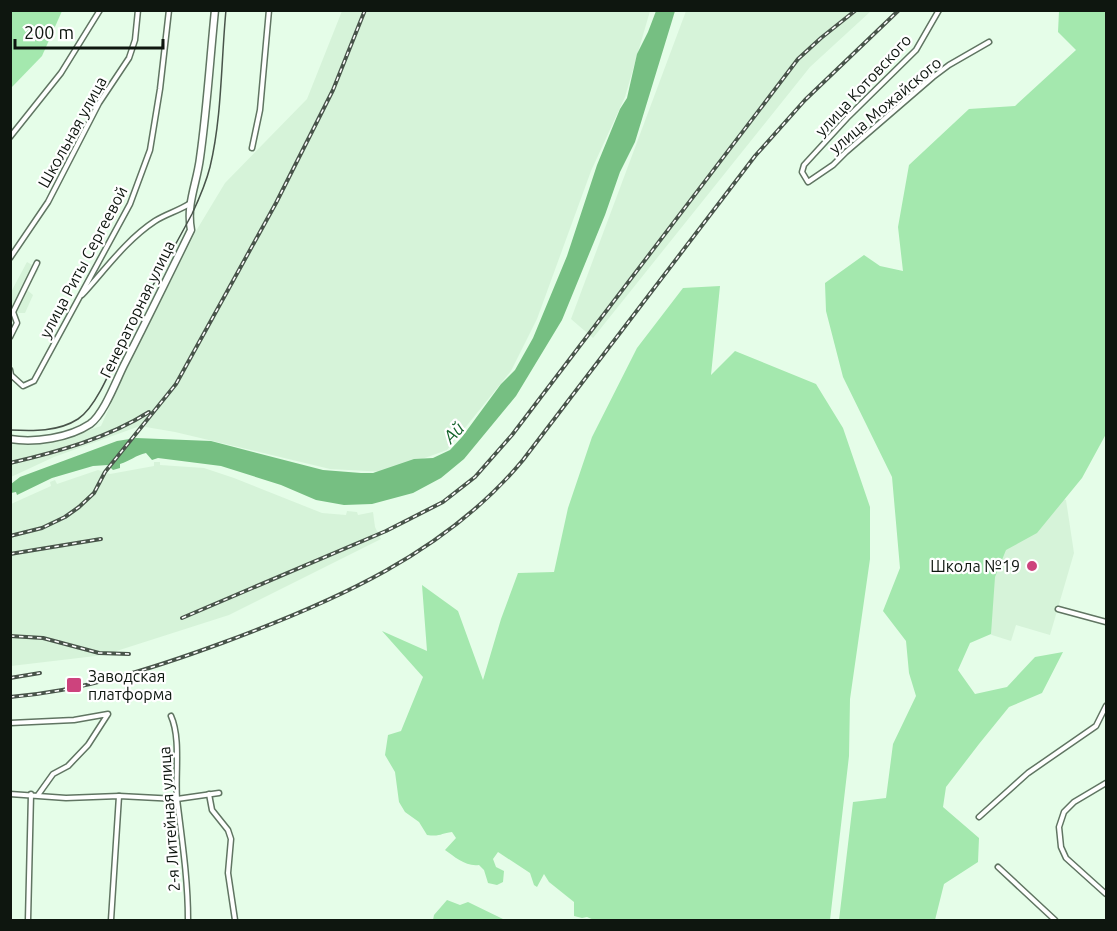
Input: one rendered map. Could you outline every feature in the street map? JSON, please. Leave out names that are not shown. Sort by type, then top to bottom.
[{"type":"main road","name":"Генераторная улица","points":[[10,439],[25,441],[42,439],[92,423],[99,414],[191,230],[188,216],[189,204],[200,160],[215,10]]},
{"type":"street","points":[[10,137],[61,73],[100,10]]},
{"type":"street","name":"Школьная улица","points":[[10,258],[48,202],[99,103],[129,58],[135,40],[138,10]]},
{"type":"street","name":"улица Риты Сергеевой","points":[[10,370],[11,375],[22,386],[34,381],[130,204],[150,150],[169,10]]},
{"type":"street","points":[[252,148],[260,110],[269,10]]},
{"type":"street","name":"улица Котовского","points":[[802,172],[804,165],[849,116],[916,50],[939,10]]},
{"type":"street","name":"улица Можайского","points":[[802,172],[808,182],[833,165],[933,77],[989,42]]},
{"type":"street","points":[[77,300],[132,240],[157,220],[189,204]]},
{"type":"street","points":[[10,337],[17,323],[13,312],[37,263]]},
{"type":"street","points":[[1058,609],[1107,622]]},
{"type":"street","points":[[979,817],[1028,773],[1096,726],[1107,706]]},
{"type":"street","points":[[10,723],[74,720],[108,714],[88,745],[68,766],[53,774],[38,795]]},
{"type":"street","name":"2-я Литейная улица","points":[[171,716],[175,739],[177,799],[186,865],[188,921]]},
{"type":"street","points":[[1107,783],[1074,802],[1064,812],[1059,827],[1061,847],[1066,858],[1107,894]]},
{"type":"street","points":[[10,794],[66,798],[119,796],[177,799],[219,793]]},
{"type":"street","points":[[28,921],[31,794]]},
{"type":"street","points":[[209,794],[212,810],[228,830],[231,839],[228,873],[235,921]]},
{"type":"street","points":[[111,921],[119,796]]},
{"type":"street","points":[[998,867],[1055,921]]},
{"type":"shaded area","points":[[11,10],[62,11],[42,56],[11,88]]},
{"type":"shaded area","points":[[342,11],[650,11],[625,97],[591,171],[537,319],[511,371],[447,450],[386,472],[330,469],[175,432],[140,426],[54,457],[11,477],[11,444],[65,438],[101,426],[128,366],[196,231],[225,183],[307,99]]},
{"type":"shaded area","points":[[656,11],[675,11],[635,142],[620,172],[562,320],[516,396],[464,459],[441,478],[413,493],[372,504],[344,505],[316,500],[281,485],[221,466],[158,458],[152,460],[146,453],[120,464],[120,468],[113,470],[108,465],[93,466],[52,478],[17,495],[16,492],[11,493],[11,484],[20,477],[117,441],[136,438],[211,441],[323,470],[361,473],[373,473],[414,459],[433,458],[450,450],[501,384],[515,370],[533,338],[567,256],[597,165],[620,109],[627,98],[637,54]]},
{"type":"shaded area","points":[[686,11],[871,11],[810,67],[593,338],[571,319]]},
{"type":"shaded area","points":[[1059,11],[1106,11],[1106,434],[1082,478],[1037,533],[1006,550],[995,577],[991,634],[970,643],[958,670],[975,694],[1007,687],[1035,657],[1063,652],[1042,693],[1009,707],[946,787],[943,807],[979,838],[978,862],[944,884],[935,920],[839,920],[853,802],[886,798],[893,744],[916,696],[909,673],[906,641],[883,611],[900,568],[892,477],[843,377],[826,311],[825,283],[864,255],[880,266],[903,271],[898,227],[909,165],[969,109],[1015,106],[1076,50],[1058,32]]},
{"type":"shaded area","points":[[27,262],[39,269],[27,290],[33,295],[25,313],[11,313],[11,292]]},
{"type":"shaded area","points":[[720,286],[711,375],[735,351],[816,384],[843,428],[870,507],[870,559],[850,699],[849,756],[830,920],[594,920],[587,917],[582,918],[574,916],[574,902],[549,882],[544,874],[537,887],[530,873],[498,852],[493,859],[496,867],[504,871],[503,882],[497,885],[488,883],[484,870],[479,865],[465,863],[445,850],[456,838],[452,832],[427,835],[419,822],[405,812],[399,802],[395,772],[385,755],[388,735],[401,731],[423,677],[382,631],[427,651],[422,585],[458,611],[483,680],[501,619],[518,573],[554,572],[568,508],[592,437],[637,348],[683,288]]},
{"type":"shaded area","points":[[154,462],[160,462],[160,465],[204,468],[322,513],[346,515],[347,511],[357,512],[358,515],[373,512],[375,527],[381,539],[229,615],[104,655],[11,666],[11,504],[51,486],[50,482],[55,480],[57,484],[98,470],[110,474],[154,466]]},
{"type":"shaded area","name":"Школа №19","points":[[1052,495],[1066,500],[1074,553],[1050,635],[1016,625],[1011,641],[992,635],[980,628],[1005,534]]},
{"type":"shaded area","points":[[447,900],[460,905],[468,902],[505,920],[433,920],[434,915]]},
{"type":"tram line","points":[[10,430],[54,428],[70,423],[85,413],[99,393],[126,336],[192,214],[200,197],[214,148],[226,10]]},
{"type":"railway","points":[[10,536],[42,528],[79,507],[94,493],[105,472],[176,384],[276,203],[333,90],[365,10]]},
{"type":"railway","points":[[182,618],[386,531],[443,502],[475,477],[512,435],[798,59],[856,10]]},
{"type":"railway","points":[[10,697],[64,690],[118,677],[264,627],[346,592],[423,548],[459,522],[493,493],[523,460],[755,156],[805,100],[899,10]]},
{"type":"railway","points":[[10,463],[99,437],[149,412]]},
{"type":"railway","points":[[10,554],[101,539]]},
{"type":"railway","points":[[10,636],[43,638],[99,653],[129,654]]},
{"type":"railway","points":[[10,678],[40,673]]},
{"type":"place","name":"Школа №19","points":[[1032,566]]},
{"type":"place","name":"Заводская платформа","points":[[74,685]]},
{"type":"water label","name":"Ай","points":[[453,432]]}]
